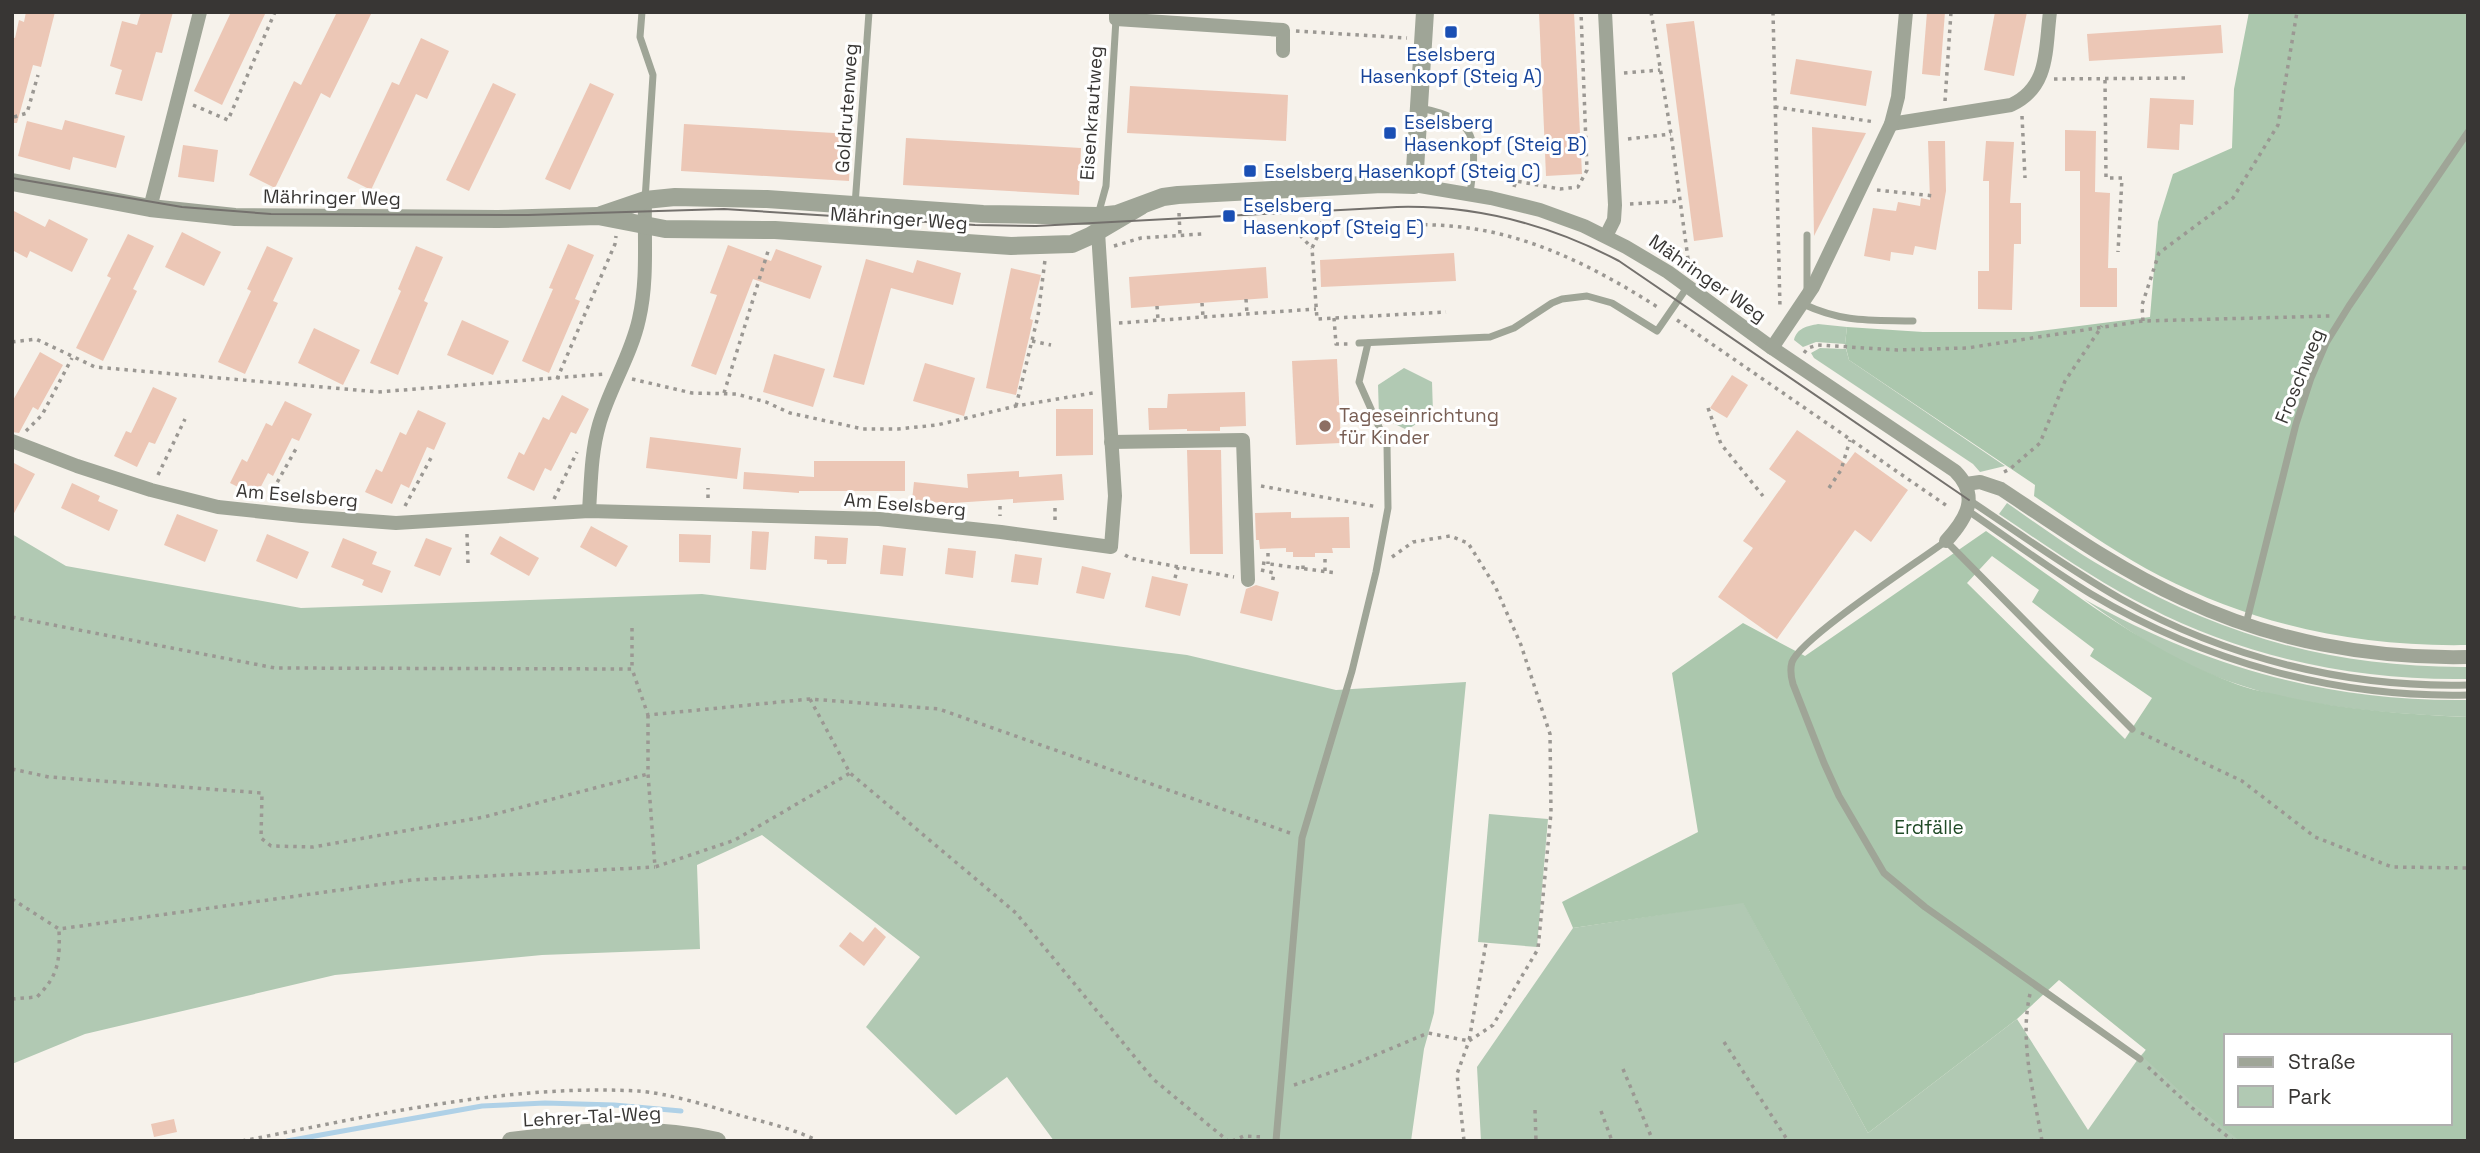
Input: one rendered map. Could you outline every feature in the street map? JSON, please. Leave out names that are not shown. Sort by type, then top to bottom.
[{"type":"street","points":[[150,208],[200,12]]},
{"type":"street","points":[[1414,185],[1425,12]]},
{"type":"street","points":[[1605,12],[1615,205],[1614,219],[1606,236]]},
{"type":"street","points":[[1772,348],[1805,301],[1891,124],[1898,97],[1906,12]]},
{"type":"street","points":[[1891,124],[2011,105],[2022,100],[2034,90],[2040,79],[2050,12]]},
{"type":"street","points":[[1116,16],[1283,30],[1283,51]]},
{"type":"street","name":"Mähringer Weg","points":[[12,182],[150,208],[208,215],[271,218],[498,219],[598,216],[665,229],[775,230],[1046,246],[1072,244],[1098,224],[1163,197],[1382,184],[1414,185],[1540,210],[1606,236],[1689,279],[1772,348],[1949,466],[1966,484]]},
{"type":"street","name":"Mähringer Weg","points":[[598,216],[645,200],[674,197],[733,198],[1098,224]]},
{"type":"street","points":[[589,511],[592,460],[597,433],[634,338],[643,300],[646,263],[645,200]]},
{"type":"street","points":[[1098,224],[1115,496],[1111,547]]},
{"type":"street","points":[[1111,442],[1242,440],[1246,483],[1248,580]]},
{"type":"street","name":"Am Eselsberg","points":[[13,442],[151,490],[218,506],[261,511],[396,523],[589,511],[882,519],[1111,547]]},
{"type":"street","points":[[1946,541],[1961,523],[1968,505],[1966,484],[1980,482],[2001,489],[2121,567],[2185,600],[2246,625],[2355,651],[2428,657],[2468,657]]},
{"type":"street","name":"Lehrer-Tal-Weg","points":[[511,1141],[628,1132],[674,1133],[717,1141]]},
{"type":"lane","points":[[642,12],[640,37],[653,75],[645,200]]},
{"type":"lane","name":"Goldrutenweg","points":[[855,206],[869,12]]},
{"type":"lane","name":"Eisenkrautweg","points":[[1098,224],[1106,186],[1116,16]]},
{"type":"lane","points":[[1419,108],[1451,116],[1469,131],[1475,155],[1470,195]]},
{"type":"lane","name":"Froschweg","points":[[2246,625],[2295,424],[2316,366],[2342,315],[2468,132]]},
{"type":"lane","points":[[1807,235],[1805,301],[1833,317],[1913,321]]},
{"type":"lane","points":[[1359,343],[1490,337],[1514,328],[1552,303],[1587,296],[1612,303],[1657,331],[1689,279]]},
{"type":"lane","points":[[1276,1139],[1302,838],[1352,671],[1388,508],[1387,445],[1359,382],[1368,343]]},
{"type":"lane","points":[[1968,505],[2119,598],[2213,642],[2259,658],[2329,674],[2394,683],[2468,685]]},
{"type":"lane","points":[[1968,505],[2091,594],[2160,631],[2210,652],[2256,667],[2326,684],[2394,693],[2468,695]]},
{"type":"lane","points":[[2132,729],[1946,541],[1816,636],[1800,650],[1792,662],[1791,674],[1829,774],[1853,823],[1884,873],[1925,907],[2140,1059]]},
{"type":"path","points":[[178,99],[228,120],[275,12]]},
{"type":"path","points":[[1514,189],[1516,181],[1560,190],[1578,187],[1587,170],[1581,12]]},
{"type":"path","points":[[1651,12],[1671,134],[1689,279]]},
{"type":"path","points":[[1773,12],[1779,313]]},
{"type":"path","points":[[1945,105],[1951,12]]},
{"type":"path","points":[[2143,321],[2142,306],[2159,253],[2233,198],[2278,125],[2297,12]]},
{"type":"path","points":[[1283,30],[1386,36]]},
{"type":"path","points":[[1608,75],[1660,70]]},
{"type":"path","points":[[14,117],[27,113],[38,75]]},
{"type":"path","points":[[2040,79],[2185,78]]},
{"type":"path","points":[[2105,80],[2106,178],[2122,178],[2118,252]]},
{"type":"path","points":[[2022,100],[2025,178]]},
{"type":"path","points":[[1774,107],[1891,124]]},
{"type":"path","points":[[1613,141],[1671,134]]},
{"type":"path","points":[[1891,191],[1934,196]]},
{"type":"path","points":[[1615,205],[1680,201]]},
{"type":"path","points":[[1320,202],[1322,228],[1312,247],[1317,319],[1446,312]]},
{"type":"path","points":[[1294,229],[1312,247]]},
{"type":"path","points":[[724,393],[775,230]]},
{"type":"path","points":[[557,379],[615,244],[616,234]]},
{"type":"path","points":[[1098,251],[1141,238],[1202,234]]},
{"type":"path","points":[[1016,406],[1043,288],[1046,246]]},
{"type":"path","points":[[1247,299],[1247,314]]},
{"type":"path","points":[[1202,303],[1203,317]]},
{"type":"path","points":[[1157,306],[1158,320]]},
{"type":"path","points":[[1103,324],[1316,309]]},
{"type":"path","points":[[1805,352],[1818,345],[1897,350],[1967,348],[2143,321],[2342,315]]},
{"type":"path","points":[[1334,318],[1336,344],[1359,343]]},
{"type":"path","points":[[1999,473],[2010,470],[2040,443],[2065,381],[2102,326]]},
{"type":"path","points":[[12,342],[36,339],[94,367],[378,392],[603,374],[692,393],[724,393],[749,397],[790,413],[863,429],[937,425],[1016,406],[1108,391]]},
{"type":"path","points":[[1032,341],[1051,345]]},
{"type":"path","points":[[13,442],[42,415],[72,357]]},
{"type":"path","points":[[1708,408],[1721,444],[1763,496]]},
{"type":"path","points":[[151,490],[185,419]]},
{"type":"path","points":[[1829,488],[1841,470],[1850,440]]},
{"type":"path","points":[[261,511],[297,447]]},
{"type":"path","points":[[547,513],[579,447]]},
{"type":"path","points":[[396,523],[431,458]]},
{"type":"path","points":[[1246,483],[1388,508]]},
{"type":"path","points":[[466,518],[468,563]]},
{"type":"path","points":[[1282,1089],[1347,1068],[1428,1033],[1469,1041],[1493,1025],[1538,949],[1551,813],[1550,734],[1521,645],[1495,586],[1468,543],[1450,536],[1413,542],[1376,572]]},
{"type":"path","points":[[1111,547],[1130,558],[1248,580]]},
{"type":"path","points":[[1268,553],[1268,564]]},
{"type":"path","points":[[1325,559],[1325,571]]},
{"type":"path","points":[[1303,561],[1303,569]]},
{"type":"path","points":[[1249,562],[1336,573]]},
{"type":"path","points":[[1175,578],[1178,567]]},
{"type":"path","points":[[12,617],[275,668],[632,669]]},
{"type":"path","points":[[632,628],[632,669],[649,715],[648,774],[655,867]]},
{"type":"path","points":[[649,715],[810,699],[939,709],[1302,838]]},
{"type":"path","points":[[810,699],[850,773],[1016,913],[1153,1079],[1230,1141],[1244,1136],[1276,1139]]},
{"type":"path","points":[[2132,729],[2242,781],[2315,837],[2392,867],[2468,868]]},
{"type":"path","points":[[12,769],[49,777],[262,793],[261,838],[271,846],[313,847],[484,817],[648,774]]},
{"type":"path","points":[[12,899],[59,929],[412,880],[655,867],[735,840],[850,773]]},
{"type":"path","points":[[12,999],[37,997],[49,985],[60,958],[59,929]]},
{"type":"path","points":[[1464,1141],[1457,1074],[1469,1041],[1486,943]]},
{"type":"path","points":[[2033,984],[2026,1012],[2025,1036],[2042,1141]]},
{"type":"path","points":[[1724,1042],[1788,1141]]},
{"type":"path","points":[[2140,1059],[2191,1107],[2233,1141]]},
{"type":"path","points":[[1623,1069],[1653,1141]]},
{"type":"path","points":[[242,1141],[481,1098],[545,1093],[641,1091],[709,1106],[802,1133],[818,1141]]},
{"type":"path","points":[[1535,1110],[1536,1141]]},
{"type":"path","points":[[1601,1111],[1612,1141]]},
{"type":"green space","points":[[2249,12],[2468,12],[2468,645],[2387,642],[2309,630],[2234,608],[2160,576],[2080,528],[2034,496],[2035,485],[1849,360],[1845,344],[1847,327],[1923,332],[2032,332],[2150,317],[2158,222],[2173,174],[2232,148],[2234,89]]},
{"type":"green space","points":[[1818,324],[1847,327],[1845,344],[1816,342],[1803,347],[1794,340],[1800,330]]},
{"type":"green space","points":[[1820,348],[1846,349],[1849,360],[2005,466],[1980,472],[1973,464],[1814,358],[1811,353]]},
{"type":"green space","points":[[1404,368],[1432,382],[1433,413],[1407,430],[1379,416],[1378,385]]},
{"type":"green space","points":[[2007,503],[2101,566],[2199,616],[2285,645],[2329,655],[2420,666],[2468,667],[2468,679],[2427,679],[2344,671],[2263,653],[2224,640],[2148,607],[2091,575],[1999,514]]},
{"type":"green space","name":"Erdfälle","points":[[1986,531],[2106,616],[2169,654],[2236,684],[2329,705],[2468,717],[2468,1141],[2240,1141],[2194,1104],[2142,1056],[2146,1050],[2059,980],[2017,1019],[1868,1133],[1743,903],[1573,928],[1562,902],[1698,832],[1672,673],[1743,623],[1805,656]],"holes":[[[1992,556],[2039,590],[2032,602],[2094,649],[2090,656],[2152,698],[2125,739],[1967,583]]]},
{"type":"green space","points":[[12,534],[66,566],[301,608],[702,594],[1187,655],[1336,690],[1466,682],[1434,1013],[1424,1049],[1411,1141],[1054,1141],[1007,1077],[956,1115],[866,1027],[920,957],[762,835],[697,865],[700,949],[542,955],[335,975],[85,1034],[12,1064]]},
{"type":"green space","points":[[2084,599],[2176,644],[2269,676],[2366,695],[2468,700],[2468,717],[2353,709],[2277,696],[2240,685],[2170,655]]},
{"type":"green space","points":[[1489,814],[1548,819],[1537,947],[1478,942]]},
{"type":"green space","points":[[1743,902],[1868,1133],[2017,1019],[2088,1130],[2138,1059],[2163,1030],[2224,1120],[2224,1125],[2468,1141],[1481,1141],[1477,1067],[1573,928]]},
{"type":"building","points":[[26,12],[55,12],[41,67],[33,65],[17,123],[12,123],[12,37],[15,38],[19,20],[24,22]]},
{"type":"building","points":[[141,12],[173,12],[162,53],[156,52],[142,101],[115,94],[122,70],[110,66],[122,21],[137,25]]},
{"type":"building","points":[[231,12],[266,12],[222,105],[194,91]]},
{"type":"building","points":[[337,12],[372,12],[330,98],[321,93],[275,188],[249,175],[294,81],[301,85]]},
{"type":"building","points":[[1539,12],[1574,12],[1582,174],[1546,176]]},
{"type":"building","points":[[1927,12],[1945,12],[1940,76],[1922,74]]},
{"type":"building","points":[[1995,12],[2027,12],[2014,76],[1984,70]]},
{"type":"building","points":[[1694,21],[1723,237],[1694,241],[1666,24]]},
{"type":"building","points":[[2221,25],[2223,53],[2089,61],[2087,34]]},
{"type":"building","points":[[421,38],[449,51],[427,99],[416,94],[371,190],[347,178],[392,82],[399,85]]},
{"type":"building","points":[[1796,59],[1872,71],[1866,106],[1790,94]]},
{"type":"building","points":[[493,83],[516,94],[469,191],[446,180]]},
{"type":"building","points":[[590,83],[614,94],[570,190],[545,179]]},
{"type":"building","points":[[1130,86],[1288,95],[1286,141],[1127,133]]},
{"type":"building","points":[[2150,98],[2194,100],[2193,125],[2180,124],[2179,150],[2147,148]]},
{"type":"building","points":[[65,120],[125,136],[116,168],[73,157],[70,170],[18,156],[27,121],[62,130]]},
{"type":"building","points":[[684,124],[851,134],[849,181],[681,171]]},
{"type":"building","points":[[1812,127],[1866,133],[1814,236]]},
{"type":"building","points":[[2065,130],[2096,131],[2095,192],[2110,193],[2108,268],[2117,268],[2117,307],[2080,307],[2080,171],[2065,171]]},
{"type":"building","points":[[906,138],[1081,148],[1079,195],[903,185]]},
{"type":"building","points":[[1928,141],[1945,141],[1946,191],[1936,250],[1915,246],[1913,255],[1891,252],[1890,261],[1864,256],[1873,208],[1896,211],[1898,202],[1920,206],[1921,198],[1930,200]]},
{"type":"building","points":[[1986,141],[2014,142],[2010,203],[2021,203],[2021,244],[2014,244],[2012,310],[1978,309],[1978,271],[1989,271],[1989,181],[1983,181]]},
{"type":"building","points":[[183,145],[218,150],[214,182],[178,177]]},
{"type":"building","points":[[12,210],[45,227],[49,219],[88,239],[72,272],[30,251],[27,258],[12,250]]},
{"type":"building","points":[[182,232],[221,252],[204,286],[165,267]]},
{"type":"building","points":[[128,234],[154,246],[133,289],[137,291],[103,361],[76,348],[111,278],[107,276]]},
{"type":"building","points":[[568,244],[594,255],[575,299],[580,301],[549,373],[522,361],[553,289],[549,288]]},
{"type":"building","points":[[728,245],[771,261],[776,249],[822,266],[810,299],[753,279],[716,375],[691,366],[717,295],[710,293]]},
{"type":"building","points":[[267,246],[293,258],[273,301],[278,303],[245,374],[218,362],[251,291],[247,289]]},
{"type":"building","points":[[416,246],[443,257],[424,301],[428,303],[398,375],[370,363],[401,291],[398,289]]},
{"type":"building","points":[[1454,253],[1456,281],[1321,287],[1320,260]]},
{"type":"building","points":[[866,259],[913,273],[917,260],[961,273],[953,305],[891,288],[864,385],[833,377]]},
{"type":"building","points":[[1266,267],[1268,298],[1131,308],[1129,277]]},
{"type":"building","points":[[1011,268],[1041,275],[1016,395],[986,388]]},
{"type":"building","points":[[462,320],[509,341],[493,375],[447,355]]},
{"type":"building","points":[[314,328],[360,350],[343,385],[298,363]]},
{"type":"building","points":[[40,352],[63,365],[38,410],[33,407],[19,433],[12,432],[12,402]]},
{"type":"building","points":[[774,354],[825,369],[813,407],[763,392]]},
{"type":"building","points":[[1337,359],[1341,443],[1296,445],[1292,361]]},
{"type":"building","points":[[925,363],[975,378],[964,416],[913,401]]},
{"type":"building","points":[[1732,375],[1748,385],[1727,418],[1710,408]]},
{"type":"building","points":[[153,387],[177,398],[155,444],[149,442],[137,467],[114,456],[126,431],[131,433]]},
{"type":"building","points":[[1245,392],[1246,426],[1220,427],[1220,431],[1149,430],[1148,408],[1167,408],[1168,394]]},
{"type":"building","points":[[562,395],[589,409],[576,434],[571,432],[551,471],[545,468],[534,491],[507,478],[519,452],[524,455],[543,417],[549,420]]},
{"type":"building","points":[[285,401],[312,414],[299,441],[292,438],[273,476],[268,473],[256,496],[230,483],[242,459],[247,462],[266,423],[272,426]]},
{"type":"building","points":[[1056,409],[1093,409],[1093,455],[1056,456]]},
{"type":"building","points":[[418,410],[446,423],[434,450],[427,447],[409,488],[401,484],[392,504],[365,492],[376,469],[382,472],[400,432],[406,435]]},
{"type":"building","points":[[1797,430],[1846,464],[1855,452],[1908,490],[1871,542],[1855,530],[1777,639],[1718,597],[1753,548],[1743,541],[1786,481],[1769,469]]},
{"type":"building","points":[[650,437],[741,448],[737,479],[646,468]]},
{"type":"building","points":[[1187,450],[1221,450],[1223,554],[1190,554]]},
{"type":"building","points":[[814,461],[905,461],[905,491],[799,493],[743,489],[744,472],[814,477]]},
{"type":"building","points":[[12,462],[35,474],[12,517]]},
{"type":"building","points":[[1019,471],[1019,477],[1062,474],[1064,500],[1013,503],[1013,499],[953,504],[912,500],[914,482],[968,488],[967,474]]},
{"type":"building","points":[[72,483],[100,496],[98,501],[118,510],[109,531],[61,508]]},
{"type":"building","points":[[1291,512],[1291,518],[1349,517],[1350,548],[1332,548],[1333,553],[1315,553],[1315,557],[1293,557],[1293,552],[1286,552],[1286,548],[1260,549],[1259,540],[1256,540],[1255,513]]},
{"type":"building","points":[[177,514],[218,530],[205,562],[164,545]]},
{"type":"building","points":[[591,526],[628,546],[616,567],[580,547]]},
{"type":"building","points":[[752,531],[769,532],[766,570],[750,569]]},
{"type":"building","points":[[267,534],[309,552],[297,579],[256,561]]},
{"type":"building","points":[[679,534],[711,535],[710,563],[679,562]]},
{"type":"building","points":[[500,536],[539,558],[529,576],[490,554]]},
{"type":"building","points":[[815,536],[848,538],[846,564],[827,564],[827,560],[814,559]]},
{"type":"building","points":[[343,538],[377,552],[372,564],[391,571],[382,593],[362,585],[364,580],[331,567]]},
{"type":"building","points":[[426,538],[452,548],[440,576],[414,566]]},
{"type":"building","points":[[883,545],[906,548],[903,576],[880,574]]},
{"type":"building","points":[[948,548],[976,551],[973,578],[945,574]]},
{"type":"building","points":[[1015,554],[1042,558],[1038,585],[1011,582]]},
{"type":"building","points":[[1082,566],[1111,573],[1104,599],[1076,593]]},
{"type":"building","points":[[1152,576],[1188,584],[1180,616],[1145,607]]},
{"type":"building","points":[[1256,585],[1279,592],[1272,621],[1240,613],[1246,589]]},
{"type":"building","points":[[875,927],[886,937],[864,966],[839,946],[850,932],[863,942]]},
{"type":"building","points":[[174,1119],[177,1132],[154,1137],[151,1124]]},
{"type":"waterway","points":[[287,1141],[482,1106],[545,1103],[681,1111]]},
{"type":"tram line","points":[[12,178],[182,207],[271,214],[528,215],[724,209],[975,225],[1036,226],[1397,207],[1484,213],[1539,227],[1619,261],[1969,500]]},
{"type":"place","name":"Eselsberg Hasenkopf (Steig A)","points":[[1451,32]]},
{"type":"place","name":"Eselsberg Hasenkopf (Steig B)","points":[[1390,133]]},
{"type":"place","name":"Eselsberg Hasenkopf (Steig C)","points":[[1250,171]]},
{"type":"place","name":"Eselsberg Hasenkopf (Steig E)","points":[[1229,216]]},
{"type":"place","name":"Tageseinrichtung für Kinder","points":[[1325,426]]}]
